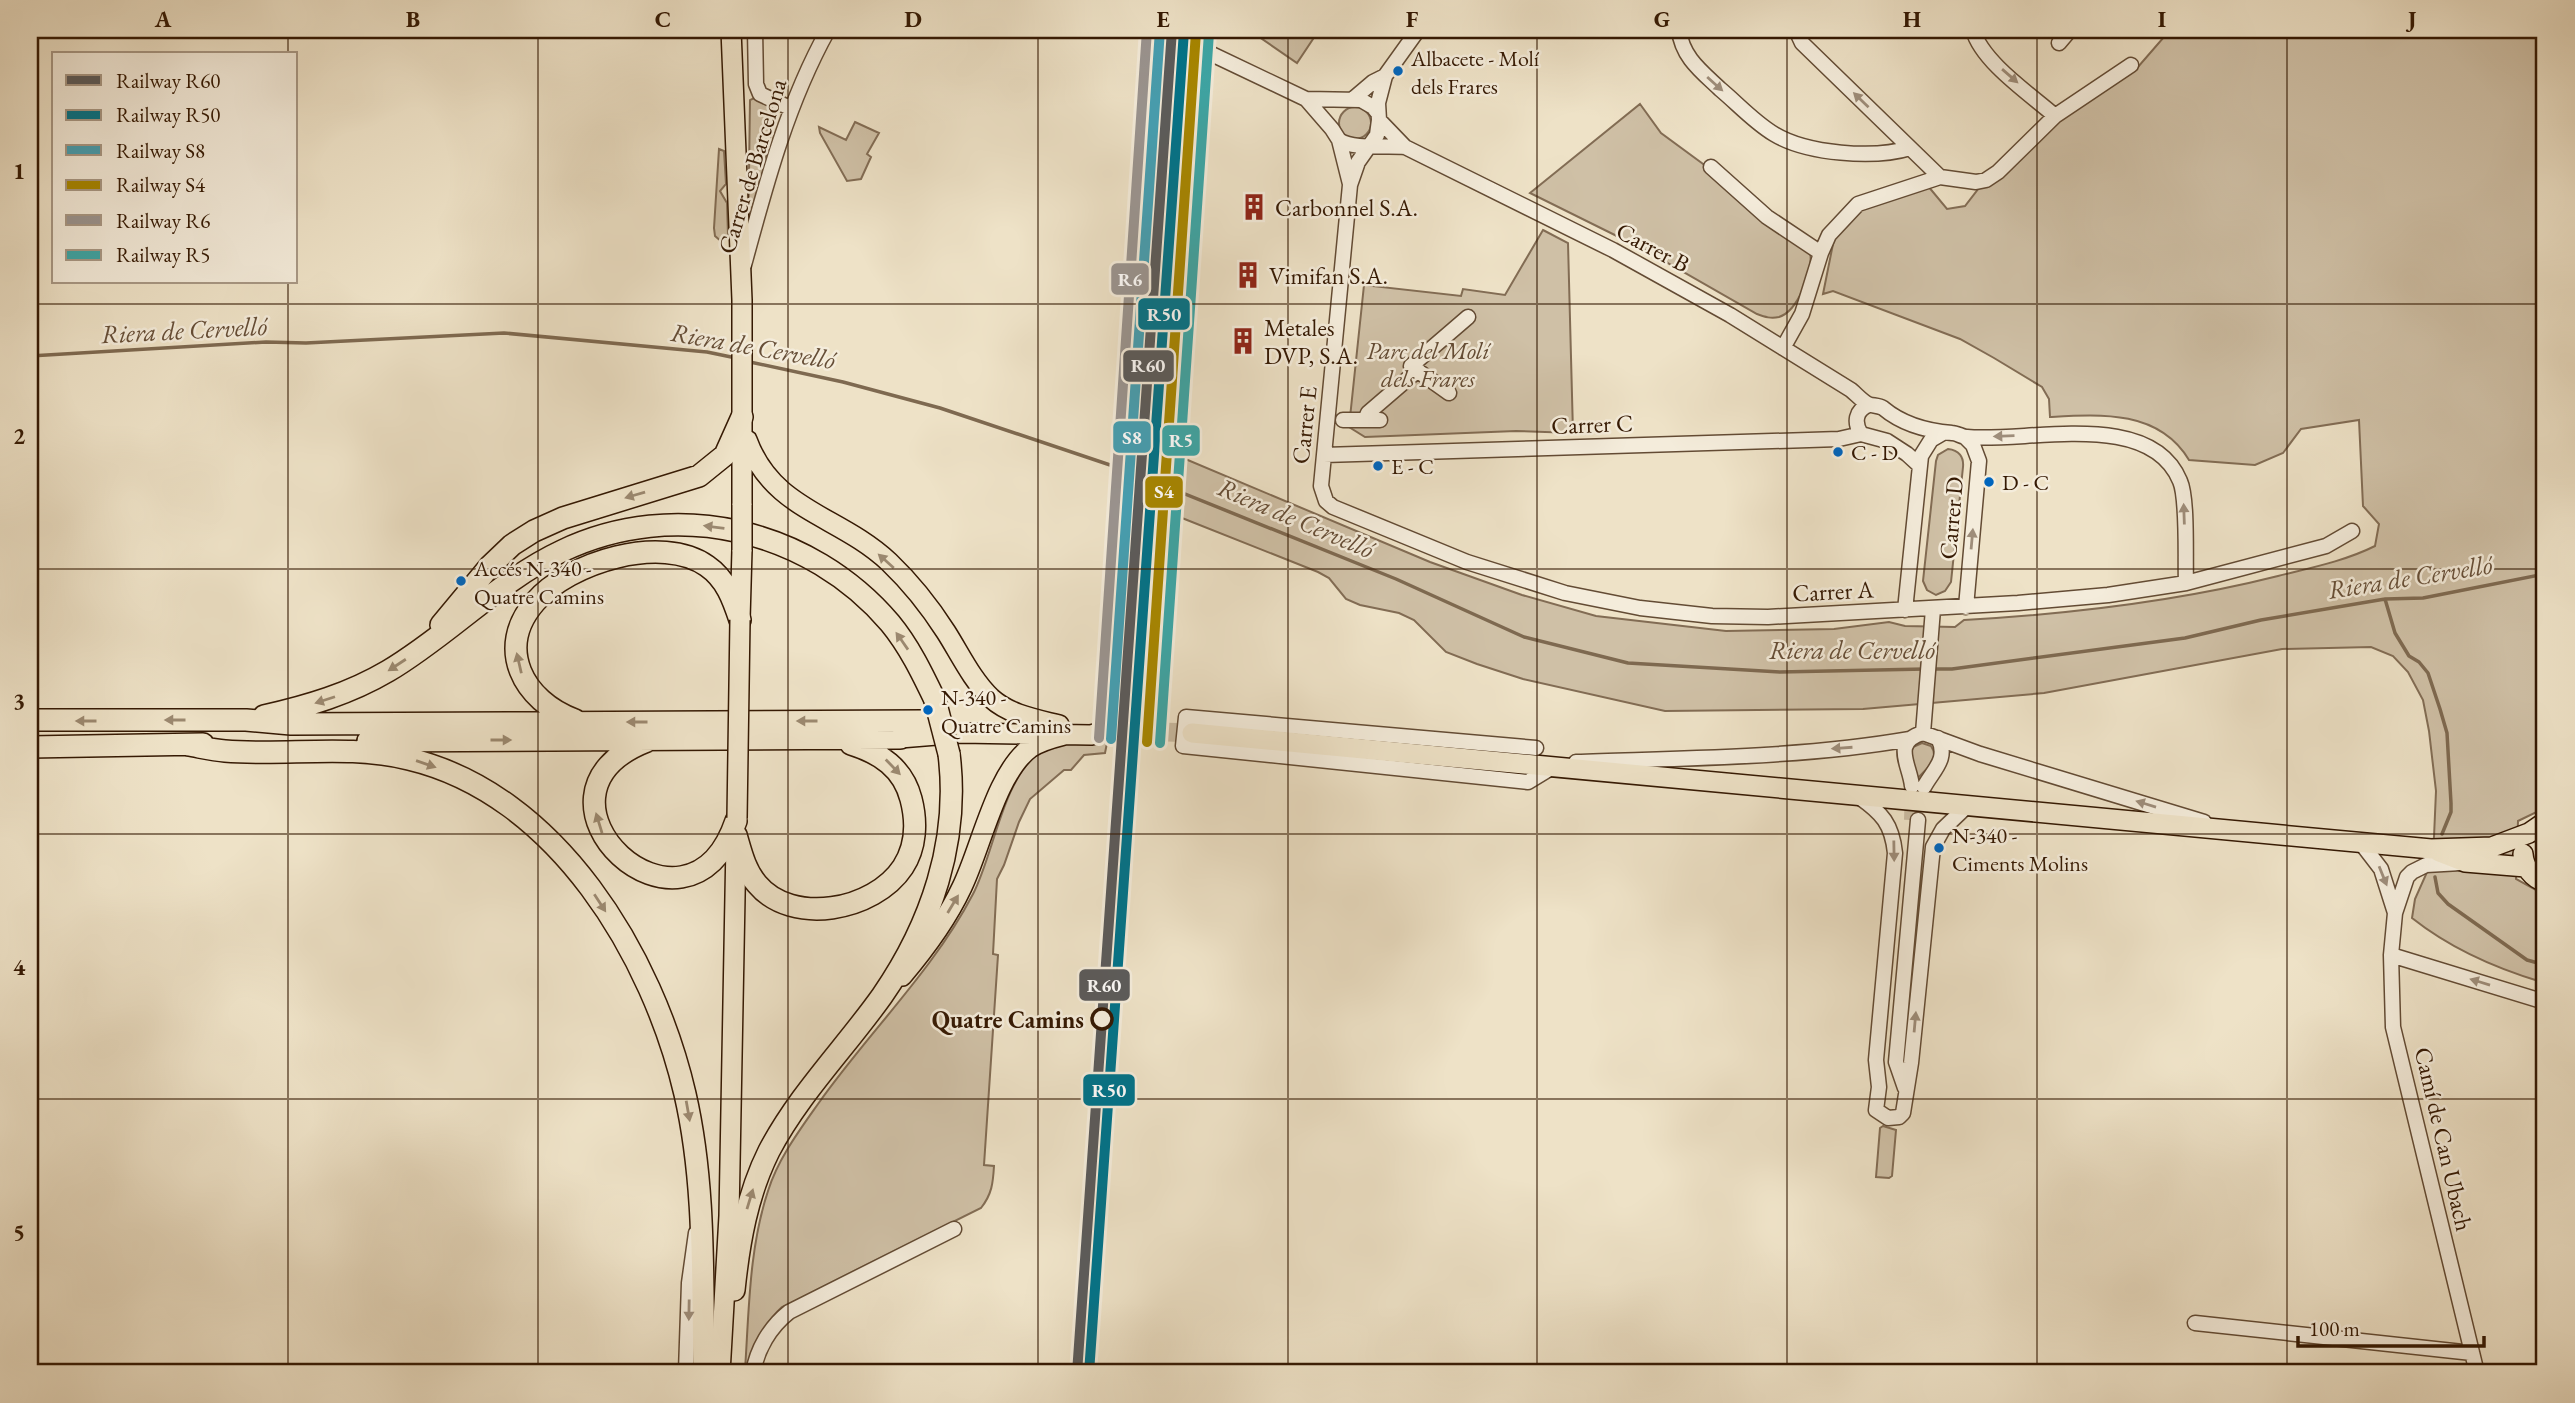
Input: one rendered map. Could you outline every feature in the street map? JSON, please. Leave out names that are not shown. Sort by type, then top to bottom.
[{"type":"highway","points":[[424,647],[477,580],[512,545],[563,518],[699,476],[724,454],[743,415]]},
{"type":"highway","points":[[246,720],[312,705],[349,692],[390,670],[424,647],[517,576],[587,540],[637,527],[714,526],[749,533],[790,547],[835,572],[874,606],[906,645],[935,700],[949,754],[952,794],[951,819],[943,866],[917,934],[881,996],[807,1092],[769,1153],[745,1218],[734,1290]]},
{"type":"highway","points":[[583,723],[550,709],[538,699],[524,679],[517,660],[518,634],[528,610],[557,583],[602,562],[652,552],[689,557],[710,568],[720,577],[734,602],[740,620]]},
{"type":"highway","points":[[30,720],[246,720],[291,724],[925,721]]},
{"type":"highway","points":[[736,827],[743,859],[751,877],[767,894],[790,906],[810,909],[834,907],[874,892],[894,877],[903,867],[913,844],[915,831],[909,792],[898,771],[876,753],[832,738]]},
{"type":"highway","points":[[30,747],[237,742],[900,738]]},
{"type":"highway","points":[[653,739],[619,756],[603,774],[595,798],[597,820],[608,844],[630,865],[653,875],[665,877],[691,874],[703,869],[719,856],[736,827]]},
{"type":"highway","points":[[188,745],[224,751],[358,752],[411,759],[451,774],[491,794],[544,836],[569,861],[624,940],[649,987],[670,1042],[685,1094],[696,1165],[700,1218],[692,1373]]},
{"type":"main road","points":[[720,1373],[729,1216],[742,505],[742,318],[740,227],[737,210],[736,36]]},
{"type":"main road","points":[[743,415],[757,464],[773,485],[795,502],[869,547],[915,590],[946,632],[973,676],[992,699],[1026,717],[1062,730]]},
{"type":"main road","points":[[925,721],[1062,730]]},
{"type":"main road","points":[[900,738],[1062,730]]},
{"type":"main road","points":[[881,996],[920,954],[955,901],[976,857],[998,794],[1014,764],[1036,744],[1062,730]]},
{"type":"main road","points":[[1192,733],[2361,843],[2465,862],[2526,867]]},
{"type":"main road","points":[[2423,854],[2492,847],[2537,828]]},
{"type":"main road","points":[[2537,828],[2524,844],[2523,857],[2533,876],[2545,882]]},
{"type":"main road","points":[[729,1216],[734,1290],[730,1373]]},
{"type":"street","name":"Carrer de Barcelona","points":[[741,278],[790,108],[827,30]]},
{"type":"street","points":[[1335,134],[1335,112],[1385,76],[1418,30]]},
{"type":"street","points":[[1679,30],[1684,53],[1697,68],[1775,135],[1791,142],[1857,153],[1894,152],[1910,148]]},
{"type":"street","points":[[1796,30],[1802,43],[1940,177]]},
{"type":"street","points":[[1973,30],[1975,39],[1987,56],[2055,116]]},
{"type":"street","points":[[2059,43],[2070,30]]},
{"type":"street","points":[[1174,33],[1306,99],[1335,134],[1352,147],[1368,145],[1377,135],[1385,76]]},
{"type":"street","points":[[736,36],[760,94],[790,108]]},
{"type":"street","points":[[1783,348],[1802,314],[1829,235],[1858,204],[1940,177],[1976,182],[1986,180],[1998,172],[2055,116],[2131,65]]},
{"type":"street","points":[[1306,99],[1368,103],[1379,117]]},
{"type":"street","name":"Carrer B","points":[[1379,117],[1405,147],[1613,250],[1730,315],[1851,390],[1869,405],[1876,405],[1904,422],[1965,437],[2095,434],[2127,439],[2157,453],[2169,464],[2181,483],[2186,583]]},
{"type":"street","name":"Carrer E","points":[[1335,134],[1345,159],[1350,185]]},
{"type":"street","name":"Carrer B","points":[[1368,145],[1405,147]]},
{"type":"street","name":"Carrer E","points":[[1326,501],[1321,486],[1350,185],[1358,162],[1368,145]]},
{"type":"street","points":[[1711,167],[1767,217],[1821,253]]},
{"type":"street","points":[[1449,393],[1411,366],[1468,317]]},
{"type":"street","points":[[1364,420],[1368,413],[1418,370]]},
{"type":"street","points":[[1869,405],[1859,412],[1856,419],[1861,434],[1867,438],[1879,438],[1898,447],[1919,465]]},
{"type":"street","points":[[1879,438],[1888,428],[1887,414]]},
{"type":"street","points":[[1343,420],[1380,420]]},
{"type":"street","name":"Carrer D","points":[[1905,610],[1920,456],[1927,444],[1943,433]]},
{"type":"street","name":"Carrer C","points":[[1324,455],[1839,439],[1861,434]]},
{"type":"street","name":"Carrer D","points":[[1965,437],[1973,445],[1979,461],[1966,607]]},
{"type":"street","name":"Carrer A","points":[[1326,501],[1346,512],[1467,562],[1516,579],[1603,601],[1712,616],[1802,616],[1905,610],[1933,615],[1966,607],[2108,595],[2186,583],[2326,546],[2352,531]]},
{"type":"street","points":[[1933,615],[1924,718],[1904,755],[1918,787],[1942,758],[1937,738]]},
{"type":"street","points":[[1536,748],[1186,717],[1183,746],[1528,782],[1551,768]]},
{"type":"street","points":[[1511,764],[1700,758],[1868,746],[1916,736],[1937,738],[1980,754],[2235,831]]},
{"type":"street","points":[[1859,797],[1875,808],[1885,820],[1893,836],[1895,853],[1876,1060],[1877,1110],[1888,1118],[1903,1113],[1911,1063],[1930,858],[1937,838],[1966,807]]},
{"type":"street","points":[[1878,1087],[1889,1061],[1915,820],[1896,1062],[1906,1090]]},
{"type":"street","name":"Camí de Can Ubach","points":[[2361,843],[2381,869],[2395,913]]},
{"type":"street","name":"Camí de Can Ubach","points":[[2423,854],[2407,877],[2395,913],[2390,956],[2393,1027],[2477,1373]]},
{"type":"street","points":[[2390,956],[2545,1002]]},
{"type":"street","points":[[753,1373],[755,1360],[767,1337],[789,1312],[954,1229]]},
{"type":"street","points":[[2195,1323],[2472,1353]]},
{"type":"street","points":[[567,1373],[601,1373]]},
{"type":"street","points":[[648,1373],[692,1373]]},
{"type":"green space","points":[[1249,30],[1319,30],[1297,63]]},
{"type":"green space","points":[[2170,30],[2545,30],[2545,808],[2518,821],[2516,879],[2545,895],[2545,983],[2475,957],[2412,918],[2415,899],[2428,870],[2434,837],[2436,791],[2429,731],[2423,700],[2408,672],[2393,656],[2371,647],[2282,649],[2044,693],[1863,709],[1665,711],[1523,679],[1446,652],[1414,620],[1399,613],[1360,605],[1346,599],[1329,578],[1318,572],[1177,516],[1183,458],[1430,562],[1522,595],[1596,616],[1726,631],[1834,629],[1889,622],[1905,626],[1955,627],[1964,620],[2122,606],[2278,576],[2340,560],[2375,546],[2379,524],[2363,506],[2359,420],[2301,429],[2283,453],[2255,465],[2189,460],[2177,444],[2162,432],[2145,424],[2108,416],[2050,417],[2049,399],[2042,387],[1960,339],[1833,291],[1823,294],[1834,239],[1861,210],[1928,186],[1947,209],[1965,206],[1979,188],[2055,120],[2138,67]]},
{"type":"green space","points":[[754,98],[776,109],[748,245],[750,100]]},
{"type":"green space","points":[[1640,104],[1661,133],[1714,172],[1810,252],[1807,279],[1798,299],[1786,313],[1773,318],[1757,314],[1645,250],[1530,193]]},
{"type":"green space","points":[[1355,107],[1366,112],[1371,123],[1366,134],[1355,139],[1344,134],[1339,123],[1344,112]]},
{"type":"green space","points":[[855,122],[879,133],[867,154],[871,157],[861,179],[847,181],[819,127],[846,140]]},
{"type":"green space","points":[[719,149],[724,151],[726,184],[720,191],[727,203],[728,235],[722,242],[715,236],[714,228]]},
{"type":"green space","name":"Parc del Molí dels Frares","points":[[1543,230],[1568,243],[1573,433],[1516,431],[1365,437],[1349,427],[1364,285],[1461,296],[1463,289],[1505,295]]},
{"type":"green space","points":[[1948,449],[1960,455],[1963,467],[1951,582],[1945,591],[1936,595],[1927,590],[1923,581],[1936,461],[1938,455]]},
{"type":"green space","points":[[1077,742],[1107,743],[1105,753],[1084,755],[1071,770],[1064,770],[1030,799],[997,879],[993,954],[998,955],[984,1165],[994,1166],[988,1198],[981,1208],[782,1307],[765,1329],[745,1370],[757,1235],[772,1179],[783,1157],[837,1078],[920,976],[957,922],[973,894],[1007,800],[1025,767],[1046,749]]},
{"type":"green space","points":[[1922,743],[1931,746],[1934,755],[1931,763],[1918,778],[1910,756],[1913,747]]},
{"type":"green space","points":[[1883,1126],[1896,1130],[1892,1176],[1889,1178],[1876,1177],[1880,1128]]},
{"type":"waterway","name":"Riera de Cervelló","points":[[30,356],[266,342],[306,343],[504,333],[707,352],[736,358]]},
{"type":"waterway","name":"Riera de Cervelló","points":[[750,362],[843,382],[940,408],[1128,471],[1396,579],[1524,637],[1628,663],[1780,672],[1925,669]]},
{"type":"waterway","name":"Riera de Cervelló","points":[[1933,669],[1952,669],[2185,638],[2261,620],[2385,599],[2423,598],[2545,574]]},
{"type":"waterway","points":[[2385,599],[2395,633],[2409,656],[2419,662],[2428,673],[2447,733],[2451,812],[2442,834]]},
{"type":"waterway","points":[[2435,877],[2438,893],[2448,904],[2527,960],[2545,965]]},
{"type":"tunnel","points":[[1110,730],[1192,733]]},
{"type":"tunnel","points":[[1911,820],[1912,791]]},
{"type":"rail line","name":"R6","points":[[1099,738],[1147,30]]},
{"type":"rail line","name":"S8","points":[[1111,739],[1160,30]]},
{"type":"rail line","name":"R60","points":[[1077,1373],[1172,30]]},
{"type":"rail line","name":"R50","points":[[1089,1373],[1184,31]]},
{"type":"rail line","name":"S4","points":[[1147,742],[1196,32]]},
{"type":"rail line","name":"R5","points":[[1160,743],[1209,33]]},
{"type":"place","name":"Albacete - Molí dels Frares","points":[[1398,71]]},
{"type":"place","name":"Carbonnel S.A.","points":[[1254,207]]},
{"type":"place","name":"Vimifan S.A.","points":[[1248,275]]},
{"type":"place","name":"Metales DVP, S.A.","points":[[1243,341]]},
{"type":"place","name":"C - D","points":[[1838,452]]},
{"type":"place","name":"E - C","points":[[1378,466]]},
{"type":"place","name":"D - C","points":[[1989,482]]},
{"type":"place","name":"Accés N-340 - Quatre Camins","points":[[461,581]]},
{"type":"place","name":"N-340 - Quatre Camins","points":[[928,710]]},
{"type":"place","name":"N-340 - Ciments Molins","points":[[1939,848]]},
{"type":"place","name":"Quatre Camins","points":[[1102,1019]]}]
